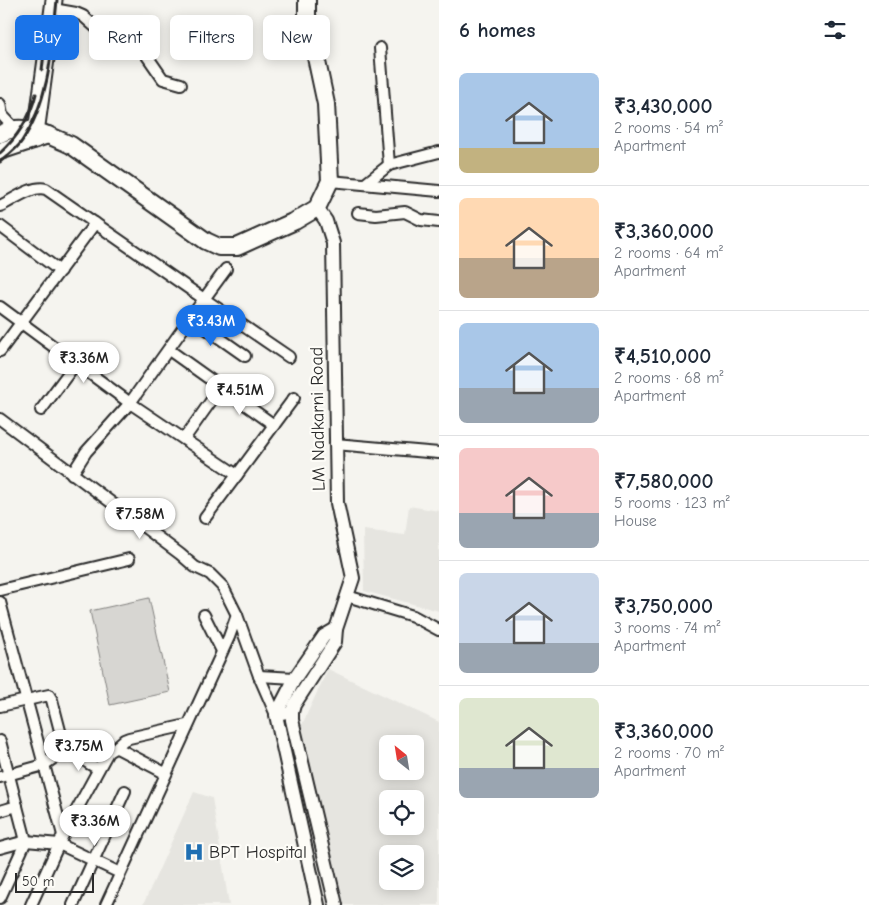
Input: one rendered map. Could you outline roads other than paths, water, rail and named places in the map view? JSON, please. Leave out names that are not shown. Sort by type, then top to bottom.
[{"type":"main road","points":[[7,131],[40,135],[71,145],[206,241],[219,248],[237,247],[295,221],[317,208],[330,181],[326,104],[306,14],[307,0]]},
{"type":"main road","points":[[40,135],[53,5]]},
{"type":"main road","points":[[0,151],[40,135]]},
{"type":"street","points":[[53,5],[83,16],[110,40],[138,43],[163,79],[181,84]]},
{"type":"street","points":[[380,48],[389,165]]},
{"type":"street","points":[[1,112],[7,131],[16,146]]},
{"type":"street","points":[[364,184],[389,165],[439,152]]},
{"type":"street","points":[[330,181],[439,191]]},
{"type":"street","points":[[0,206],[34,189],[41,188],[50,191],[289,357]]},
{"type":"street","name":"LM Nadkarni Road","points":[[292,712],[302,691],[335,642],[336,629],[353,578],[337,503],[332,243],[326,221],[317,208]]},
{"type":"street","points":[[358,212],[376,215],[405,212],[421,220],[439,222]]},
{"type":"street","points":[[0,351],[95,223]]},
{"type":"street","points":[[0,226],[60,271]]},
{"type":"street","points":[[72,474],[86,452],[130,403],[226,269]]},
{"type":"street","points":[[0,307],[130,403],[237,475]]},
{"type":"street","points":[[191,318],[245,356]]},
{"type":"street","points":[[169,350],[274,425]]},
{"type":"street","points":[[41,410],[76,363]]},
{"type":"street","points":[[184,439],[222,387]]},
{"type":"street","points":[[205,518],[294,398]]},
{"type":"street","points":[[0,419],[195,567],[210,574],[223,587],[237,615],[259,676],[276,715],[318,905]]},
{"type":"street","points":[[335,444],[439,453]]},
{"type":"street","points":[[0,590],[129,559]]},
{"type":"street","points":[[348,596],[413,616],[439,630]]},
{"type":"street","points":[[0,602],[3,627],[44,765],[61,840]]},
{"type":"street","points":[[204,615],[222,650]]},
{"type":"street","points":[[106,905],[237,615]]},
{"type":"street","name":"LM Nadkarni Road","points":[[276,715],[295,678],[324,636],[336,629]]},
{"type":"street","points":[[259,676],[295,678]]},
{"type":"street","points":[[0,706],[49,695],[65,750]]},
{"type":"street","points":[[276,715],[292,712],[297,743],[336,905]]},
{"type":"street","points":[[31,905],[61,840],[106,754],[129,738],[188,725]]},
{"type":"street","points":[[4,776],[44,765],[65,750],[74,738],[86,746],[85,761],[98,769]]},
{"type":"street","points":[[0,741],[4,776],[17,806],[26,841],[4,880],[0,898]]},
{"type":"street","points":[[115,748],[165,773]]},
{"type":"street","points":[[292,785],[307,780]]},
{"type":"street","points":[[74,905],[125,791]]},
{"type":"street","points":[[0,811],[17,806]]},
{"type":"street","points":[[0,848],[26,841],[61,840],[94,861],[120,874]]},
{"type":"railway","points":[[0,162],[20,144],[39,108],[48,73],[57,0]]},
{"type":"railway","points":[[42,70],[43,60]]},
{"type":"railway","points":[[0,153],[12,141],[22,126],[31,110],[36,94]]},
{"type":"place","name":"BPT Hospital","points":[[194,852]]}]
